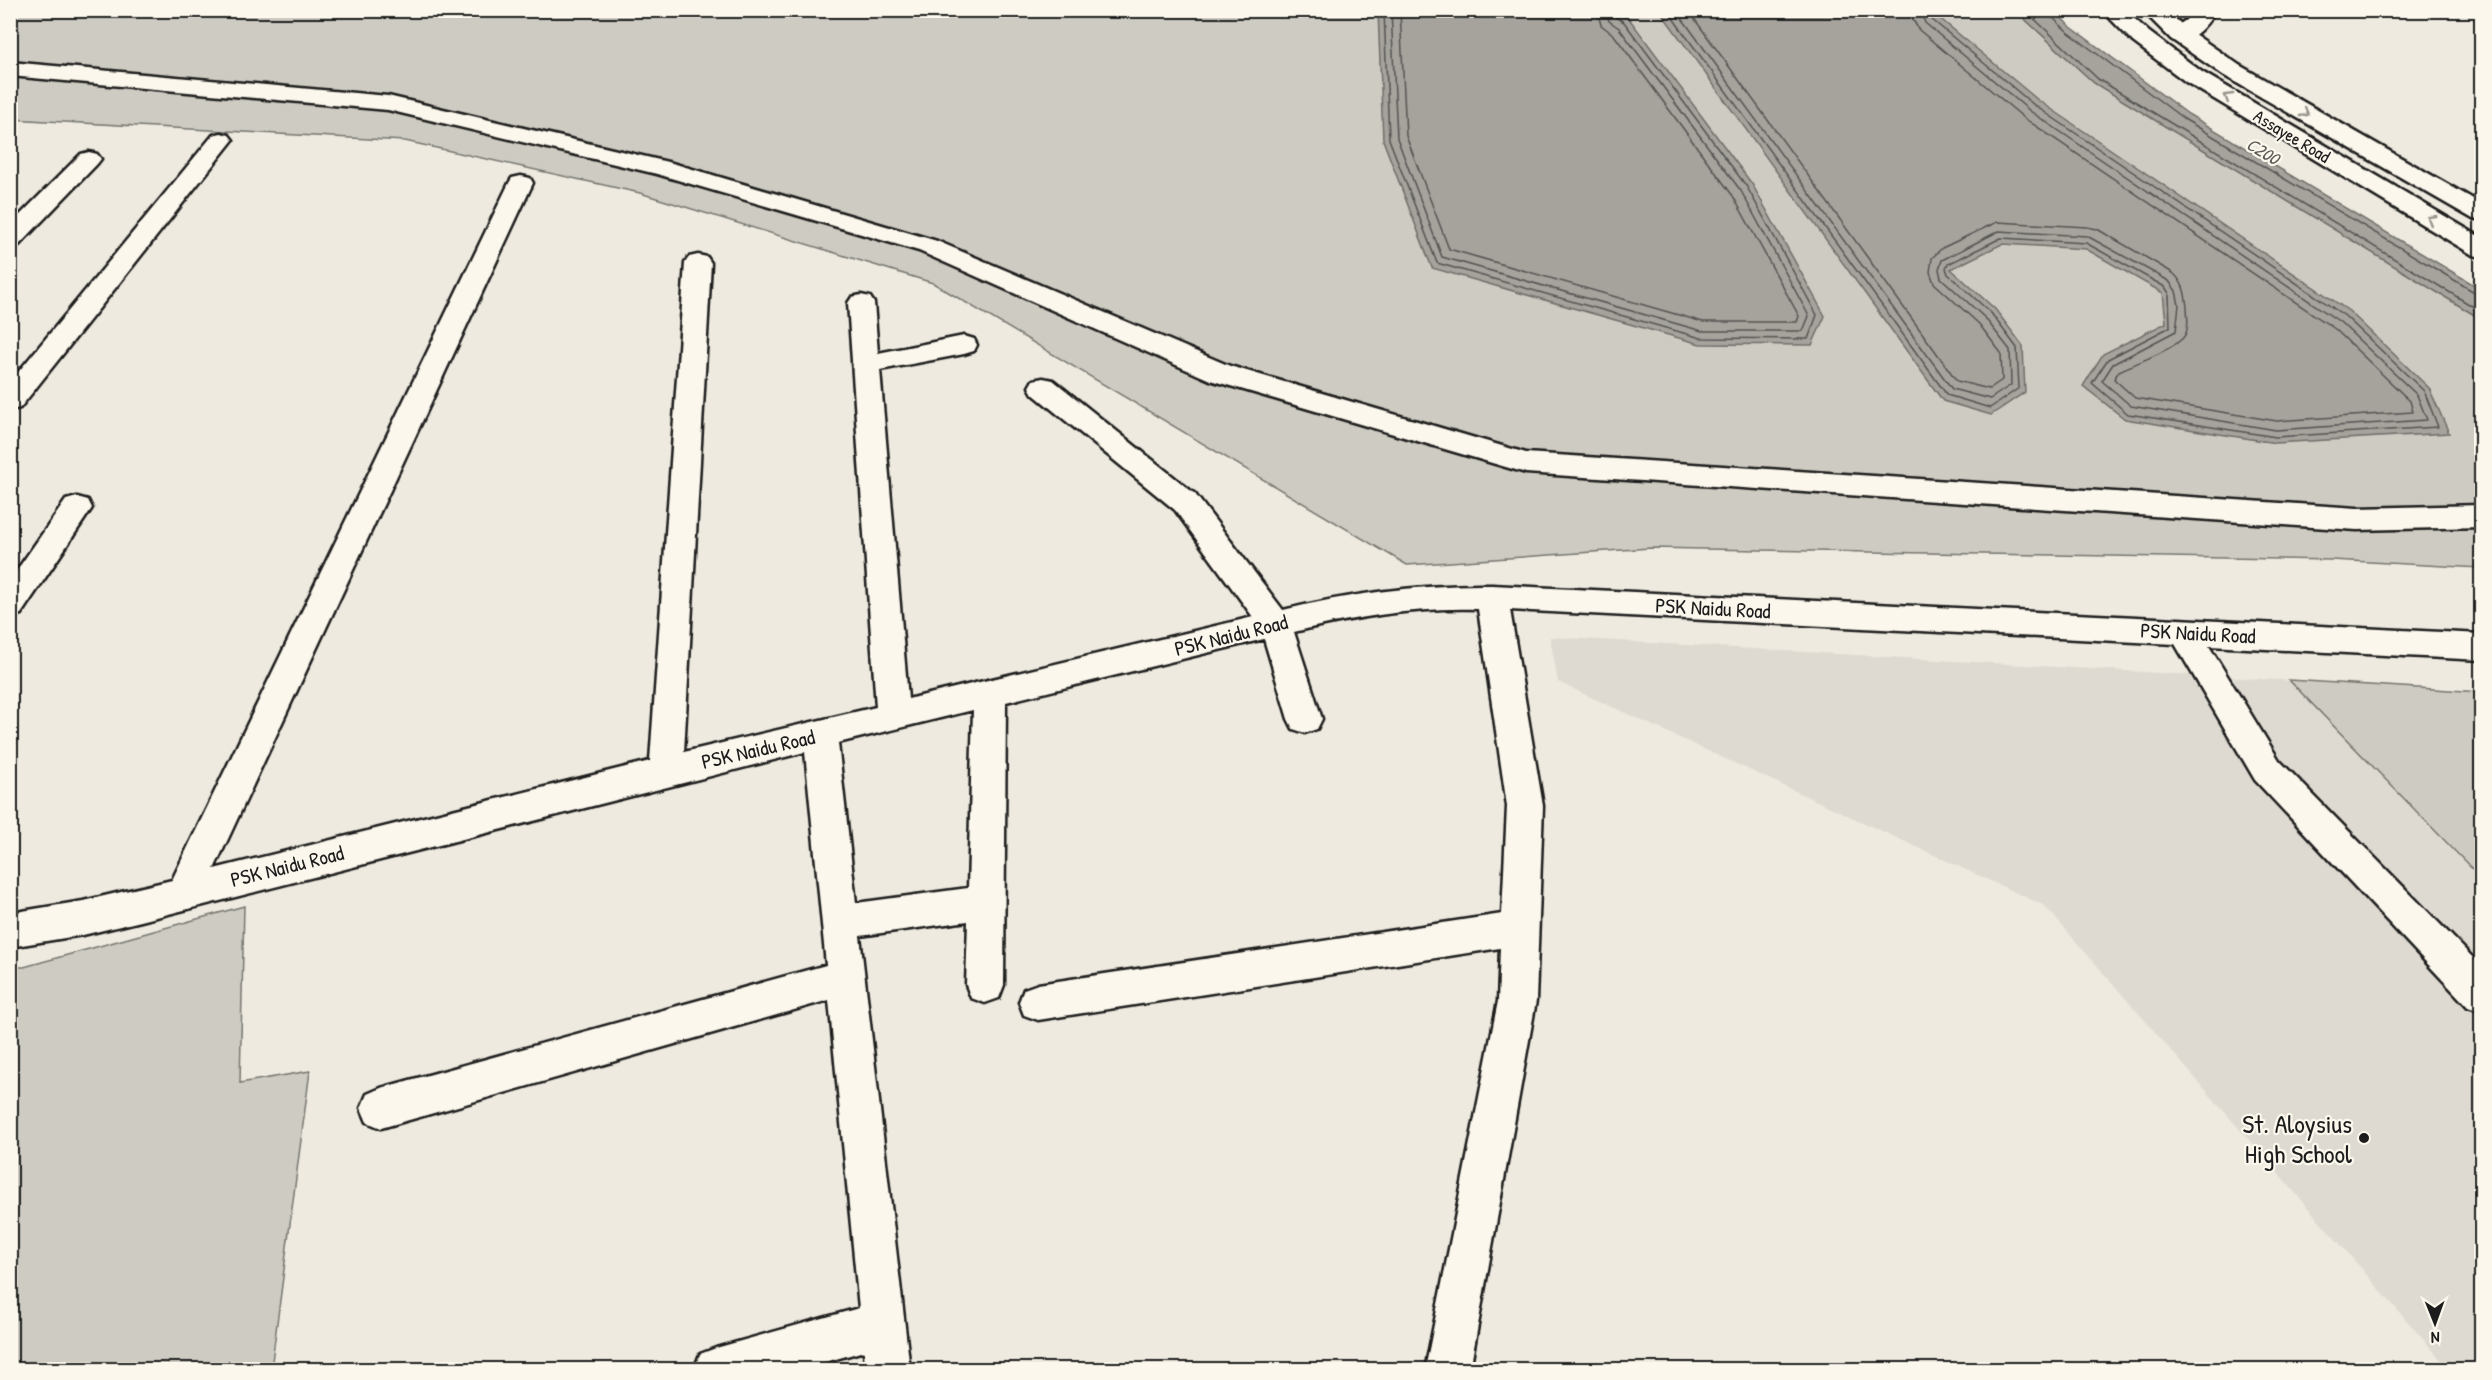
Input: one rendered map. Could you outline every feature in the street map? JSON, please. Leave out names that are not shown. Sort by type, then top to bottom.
[{"type":"street","name":"Assayee Road","points":[[2112,10],[2141,37],[2194,77],[2481,249]]},
{"type":"street","name":"Assayee Road","points":[[2152,10],[2179,34],[2231,70],[2481,214]]},
{"type":"street","points":[[2179,34],[2196,25],[2206,10]]},
{"type":"street","points":[[10,69],[388,102],[664,168],[928,246],[1220,373],[1526,463],[2357,519],[2481,516]]},
{"type":"street","points":[[10,401],[221,140]]},
{"type":"street","points":[[10,240],[89,159]]},
{"type":"street","points":[[185,892],[520,183]]},
{"type":"street","points":[[666,771],[698,263]]},
{"type":"street","points":[[861,303],[893,716]]},
{"type":"street","points":[[866,364],[964,345]]},
{"type":"street","points":[[1044,387],[1185,502],[1276,624],[1305,719]]},
{"type":"street","points":[[10,605],[76,508]]},
{"type":"street","name":"PSK Naidu Road","points":[[10,930],[83,918],[893,716],[1276,624],[1398,600],[1443,596],[1492,597],[2481,647]]},
{"type":"street","points":[[1447,1370],[1517,1001],[1525,806],[1492,597]]},
{"type":"street","points":[[2184,632],[2267,770],[2481,994]]},
{"type":"street","points":[[985,985],[990,693]]},
{"type":"street","points":[[820,734],[888,1370]]},
{"type":"street","points":[[840,922],[986,902]]},
{"type":"street","points":[[1038,1002],[1520,928]]},
{"type":"street","points":[[381,1108],[846,977]]},
{"type":"street","points":[[716,1370],[883,1323]]},
{"type":"shaded area","points":[[11,11],[2016,11],[2094,83],[2481,319],[2481,568],[2332,560],[1650,548],[1407,565],[933,283],[640,193],[405,141],[11,119]]},
{"type":"shaded area","name":"St. Aloysius High School","points":[[1550,637],[2481,692],[2481,1369],[2449,1369],[2045,906],[1558,682]]},
{"type":"shaded area","points":[[2289,680],[2481,692],[2481,878]]},
{"type":"shaded area","points":[[244,906],[240,1083],[310,1071],[271,1369],[11,1369],[11,967],[24,967]]},
{"type":"water","points":[[1378,11],[1615,11],[1628,17],[1752,184],[1825,316],[1812,345],[1700,344],[1432,268],[1383,140]]},
{"type":"water","points":[[1660,11],[1931,11],[2038,100],[2349,311],[2429,388],[2449,433],[2276,443],[2125,419],[2083,386],[2103,354],[2166,323],[2163,293],[2086,249],[2002,244],[1951,269],[1995,309],[2023,346],[2025,392],[1991,415],[1943,401]]},
{"type":"water","points":[[2016,11],[2054,11],[2071,27],[2188,114],[2481,289],[2481,319],[2094,83]]},
{"type":"place","name":"St. Aloysius High School","points":[[2364,1138]]},
{"type":"water label","name":"C200","points":[[2263,151]]}]
